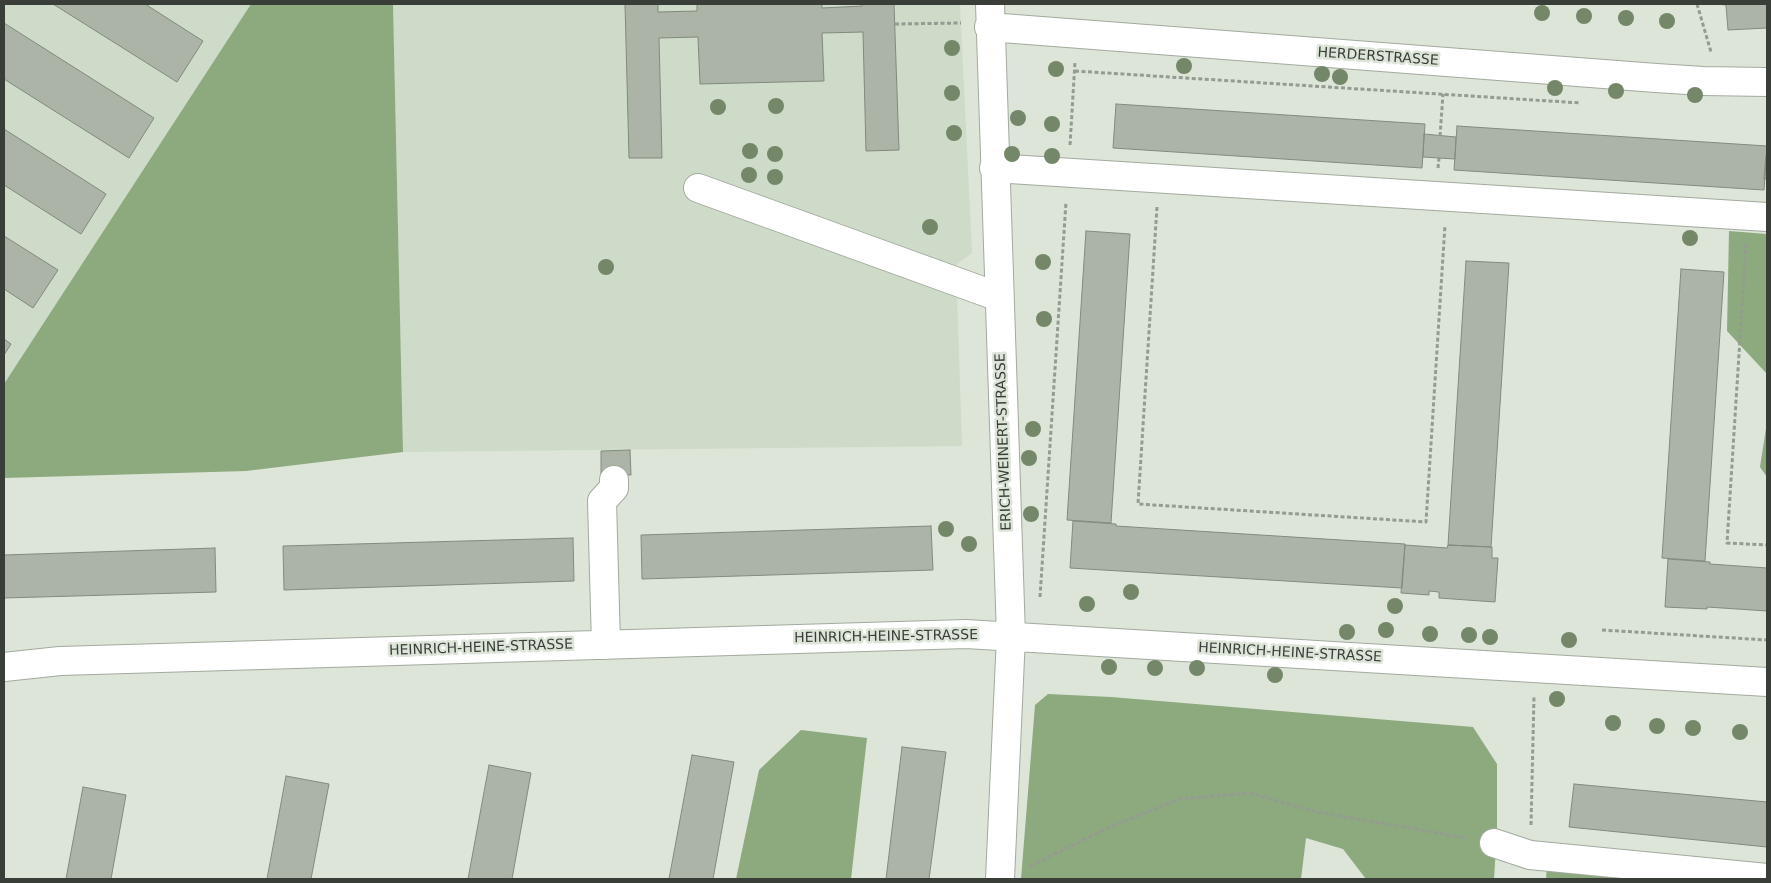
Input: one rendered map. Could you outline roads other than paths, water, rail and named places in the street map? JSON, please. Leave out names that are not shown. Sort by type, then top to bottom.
[{"type":"street","name":"HERDERSTRASSE","points":[[989,16],[1077,34],[1720,82],[1767,82]]},
{"type":"street","name":"ERICH-WEINERT-STRASSE","points":[[989,16],[1011,636],[1000,879]]},
{"type":"street","points":[[994,168],[1758,217]]},
{"type":"street","points":[[698,188],[999,297]]},
{"type":"street","points":[[606,644],[602,501],[614,488],[614,480]]},
{"type":"street","name":"HEINRICH-HEINE-STRASSE","points":[[4,667],[60,661],[966,634],[1767,682]]},
{"type":"street","points":[[1494,842],[1529,867],[1767,878]]}]
